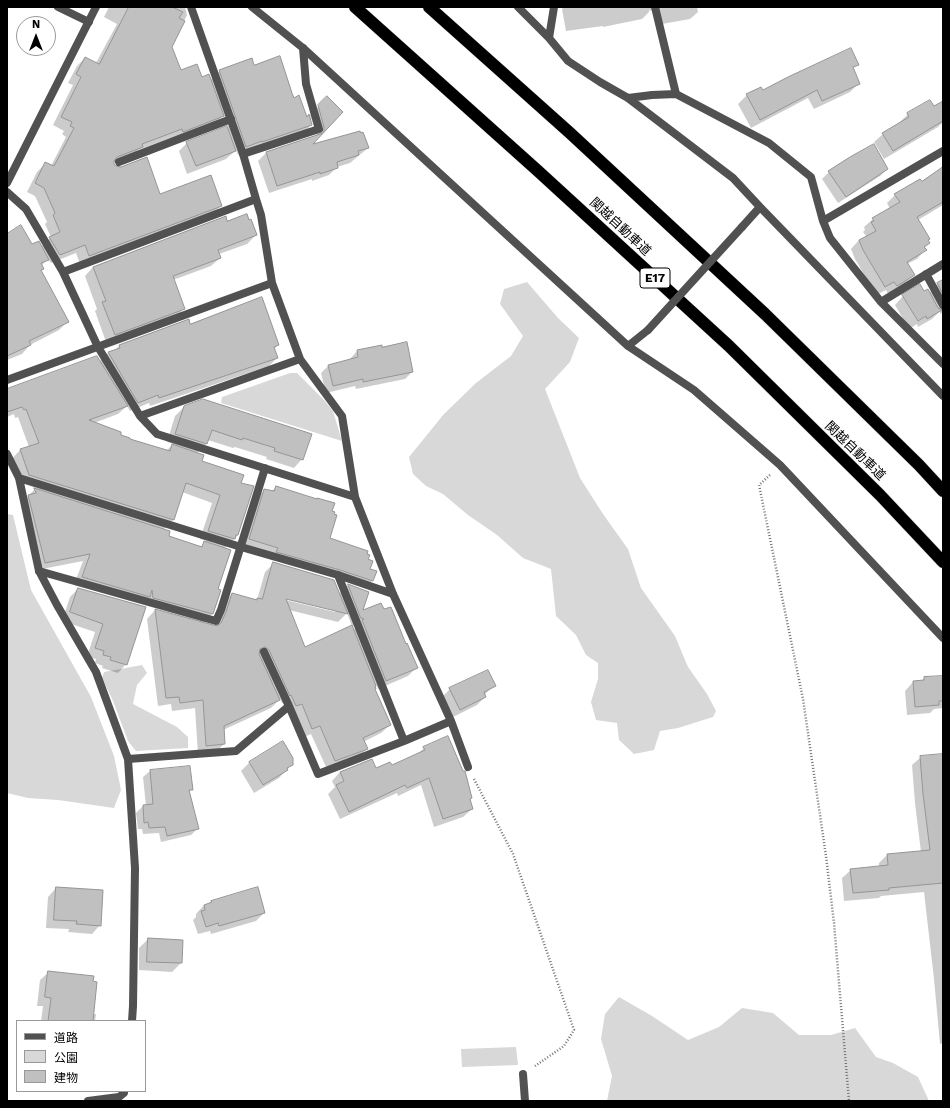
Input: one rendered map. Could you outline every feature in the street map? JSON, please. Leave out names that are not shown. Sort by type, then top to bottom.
[{"type":"highway","name":"関越自動車道","points":[[355,7],[532,165],[729,346],[880,495],[943,562]]},
{"type":"highway","points":[[429,7],[570,133],[766,314],[919,465],[943,491]]},
{"type":"street","points":[[58,7],[89,22]]},
{"type":"street","points":[[7,183],[96,7]]},
{"type":"street","points":[[191,7],[244,154],[261,214],[272,283],[300,359],[342,416],[355,497],[393,594],[451,721],[468,767]]},
{"type":"street","points":[[252,7],[304,48],[628,346],[694,390],[780,465],[943,638]]},
{"type":"street","points":[[518,7],[549,38],[568,61],[628,98],[732,178],[943,396]]},
{"type":"street","points":[[549,38],[554,7]]},
{"type":"street","points":[[655,7],[676,94]]},
{"type":"street","points":[[244,154],[319,129],[306,84],[304,48]]},
{"type":"street","points":[[628,98],[676,94],[769,143],[811,177],[823,221],[830,238],[881,302],[943,364]]},
{"type":"street","points":[[119,162],[231,120]]},
{"type":"street","points":[[823,221],[943,152]]},
{"type":"street","points":[[7,192],[26,209],[63,272],[98,347],[140,416],[157,434],[355,497]]},
{"type":"street","points":[[63,272],[256,200]]},
{"type":"street","points":[[628,346],[648,330],[760,207]]},
{"type":"street","points":[[881,302],[943,264]]},
{"type":"street","points":[[926,274],[943,305]]},
{"type":"street","points":[[7,380],[272,283]]},
{"type":"street","points":[[140,416],[300,359]]},
{"type":"street","points":[[7,454],[20,478],[39,571],[57,606],[96,672],[128,759],[135,868],[132,1020]]},
{"type":"street","points":[[39,571],[216,620],[221,610],[265,468]]},
{"type":"street","points":[[20,478],[240,547],[338,575],[393,594]]},
{"type":"street","points":[[338,575],[404,741]]},
{"type":"street","points":[[264,652],[318,774],[451,721]]},
{"type":"street","points":[[128,759],[236,751],[289,706]]},
{"type":"street","points":[[522,1074],[525,1101]]},
{"type":"street","points":[[88,1101],[119,1097],[124,1092]]},
{"type":"path","points":[[780,465],[759,485],[803,699],[826,856],[834,923],[849,1101]]},
{"type":"path","points":[[468,767],[514,854],[574,1030],[564,1046],[522,1074]]},
{"type":"green space","points":[[527,282],[558,318],[579,338],[570,362],[545,389],[580,478],[628,549],[641,588],[675,636],[688,667],[707,694],[716,711],[713,717],[678,728],[660,731],[654,750],[634,754],[619,740],[617,723],[596,720],[591,702],[598,679],[598,663],[586,655],[576,635],[556,616],[551,569],[523,558],[497,535],[468,515],[443,494],[426,486],[413,474],[409,457],[444,414],[476,383],[511,356],[523,336],[500,304],[504,289]]},
{"type":"green space","points":[[290,373],[297,373],[333,411],[342,441],[221,403],[222,397]]},
{"type":"green space","points":[[7,514],[13,515],[31,590],[91,697],[114,756],[121,790],[114,808],[58,800],[28,798],[7,793]]},
{"type":"green space","points":[[142,665],[147,673],[137,685],[133,704],[177,727],[188,737],[188,748],[136,751],[128,741],[113,701],[102,678],[104,672]]},
{"type":"green space","points":[[619,997],[652,1016],[688,1040],[719,1027],[742,1008],[773,1013],[799,1035],[831,1035],[855,1028],[876,1057],[893,1063],[918,1077],[929,1101],[607,1101],[612,1076],[601,1039],[605,1014]]},
{"type":"green space","points":[[516,1047],[518,1065],[462,1067],[461,1049]]},
{"type":"building","points":[[129,7],[172,7],[183,12],[179,18],[185,21],[172,47],[181,70],[197,64],[202,77],[209,74],[224,116],[183,132],[182,129],[142,144],[143,147],[117,157],[114,164],[121,167],[147,157],[160,194],[211,175],[222,206],[89,256],[85,245],[60,255],[49,237],[60,232],[53,215],[55,213],[44,188],[35,183],[45,162],[54,166],[74,128],[70,126],[72,122],[61,117],[81,77],[76,74],[85,57],[99,64]]},
{"type":"building","points":[[851,48],[859,65],[853,67],[860,84],[822,101],[817,90],[760,120],[746,94],[761,87],[763,90]]},
{"type":"building","points":[[280,56],[294,98],[299,95],[307,117],[309,114],[312,125],[246,147],[219,70],[252,58],[254,65]]},
{"type":"building","points":[[327,96],[343,112],[313,144],[360,131],[361,133],[363,132],[369,148],[358,151],[359,155],[337,162],[338,168],[320,174],[320,172],[277,186],[266,152],[323,133],[324,127],[318,105]]},
{"type":"building","points":[[930,100],[934,106],[943,101],[943,121],[893,151],[882,133],[909,117],[907,113]]},
{"type":"building","points":[[227,126],[236,151],[196,166],[186,142]]},
{"type":"building","points":[[874,144],[888,169],[846,197],[828,171]]},
{"type":"building","points":[[943,167],[943,202],[917,217],[930,239],[928,240],[930,243],[924,247],[927,250],[907,262],[915,275],[897,286],[894,282],[885,287],[863,250],[859,240],[876,231],[871,222],[874,221],[872,218],[900,202],[894,194],[920,179],[922,181]]},
{"type":"building","points":[[247,214],[249,220],[251,219],[257,235],[218,250],[221,258],[173,276],[185,309],[115,335],[102,302],[106,301],[93,267],[226,216],[227,221]]},
{"type":"building","points":[[21,225],[32,244],[39,241],[49,260],[41,263],[44,269],[41,270],[69,322],[29,341],[31,345],[7,356],[7,234]]},
{"type":"building","points":[[943,280],[943,294],[937,283]]},
{"type":"building","points":[[920,284],[924,291],[928,289],[938,308],[942,310],[927,319],[926,316],[918,321],[902,295]]},
{"type":"building","points":[[262,297],[279,345],[274,347],[278,358],[159,398],[158,395],[138,403],[108,352],[120,348],[119,345],[189,319],[190,324]]},
{"type":"building","points":[[407,342],[413,372],[363,382],[363,379],[333,386],[328,365],[358,357],[357,350]]},
{"type":"building","points":[[97,356],[128,406],[89,420],[121,432],[121,435],[130,439],[170,451],[172,444],[204,455],[202,461],[244,475],[241,483],[254,486],[238,535],[236,535],[235,539],[208,531],[220,495],[186,483],[174,520],[29,475],[20,449],[39,443],[26,409],[24,410],[22,407],[7,412],[7,389]]},
{"type":"building","points":[[203,399],[312,434],[303,460],[274,451],[275,448],[243,438],[242,440],[212,430],[207,444],[175,434],[184,406]]},
{"type":"building","points":[[276,486],[335,503],[332,511],[337,515],[330,538],[368,551],[367,554],[370,555],[368,559],[373,561],[370,569],[377,571],[373,581],[276,552],[278,548],[249,539],[264,489],[274,491]]},
{"type":"building","points":[[34,488],[170,531],[169,536],[202,547],[204,541],[231,550],[218,589],[221,590],[213,614],[153,598],[152,590],[150,597],[82,577],[90,554],[45,563],[28,495],[36,493]]},
{"type":"building","points":[[273,562],[334,580],[348,614],[286,599],[305,647],[352,625],[376,686],[375,689],[391,725],[363,738],[368,749],[335,761],[320,726],[312,729],[302,704],[296,706],[269,650],[265,647],[260,649],[259,654],[280,700],[224,726],[225,744],[206,746],[203,700],[180,703],[179,697],[166,698],[155,609],[217,626],[221,623],[226,612],[232,593],[257,600],[257,598],[262,599]]},
{"type":"building","points":[[348,584],[369,592],[363,610],[381,603],[384,609],[391,607],[406,644],[407,643],[418,668],[386,681],[362,620],[364,619],[361,618]]},
{"type":"building","points":[[78,588],[146,607],[127,665],[110,660],[111,657],[103,655],[104,651],[95,648],[103,624],[70,612]]},
{"type":"building","points":[[488,670],[496,686],[484,692],[486,697],[460,710],[449,688]]},
{"type":"building","points":[[943,676],[943,701],[939,701],[939,705],[915,707],[913,681],[924,680],[924,677]]},
{"type":"building","points":[[448,736],[463,771],[465,771],[472,798],[470,799],[473,809],[443,819],[429,778],[407,788],[405,785],[349,812],[336,785],[344,781],[340,772],[372,759],[376,768],[390,762],[392,765],[425,750],[423,747]]},
{"type":"building","points":[[283,741],[293,758],[293,765],[287,768],[288,770],[263,785],[249,762]]},
{"type":"building","points":[[943,754],[943,883],[853,893],[850,869],[888,865],[887,854],[930,850],[920,756]]},
{"type":"building","points":[[190,766],[193,790],[189,790],[199,829],[167,836],[165,827],[149,828],[148,822],[144,823],[143,805],[153,804],[150,770]]},
{"type":"building","points":[[56,887],[103,890],[101,926],[76,924],[77,921],[54,920]]},
{"type":"building","points":[[258,887],[265,913],[219,926],[218,923],[206,927],[201,911],[205,910],[204,905],[212,902],[211,901]]},
{"type":"building","points":[[148,938],[183,940],[182,963],[147,962]]},
{"type":"building","points":[[48,971],[94,976],[93,981],[97,982],[93,1020],[48,1020],[51,998],[45,997]]}]
